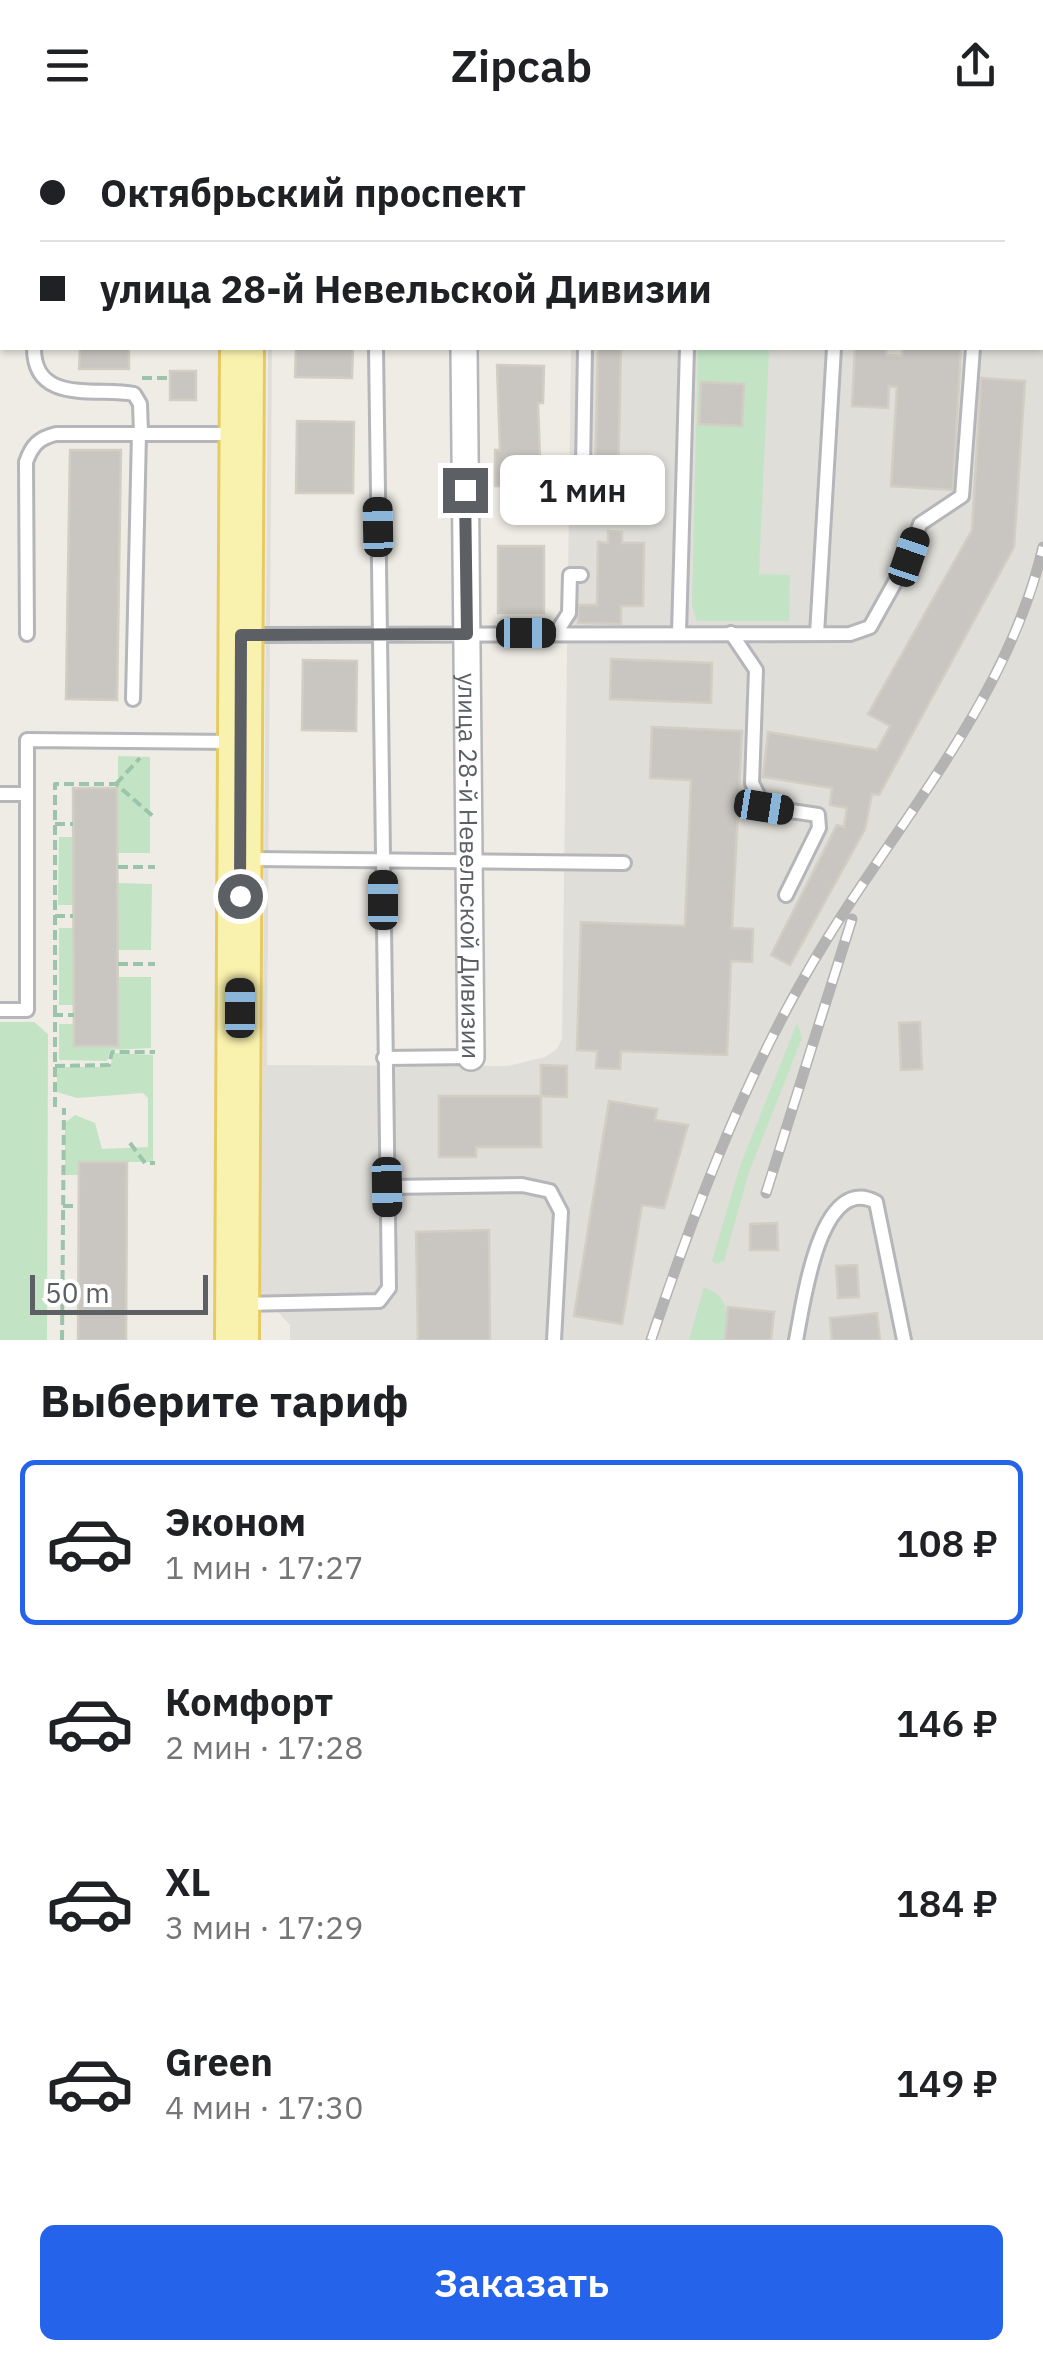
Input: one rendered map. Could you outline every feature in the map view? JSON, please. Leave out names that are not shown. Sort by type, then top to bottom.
[{"type":"main road","points":[[237,1322],[242,350]]},
{"type":"street","name":"улица 28-й Невельской Дивизии","points":[[464,350],[471,1057]]},
{"type":"lane","points":[[34,350],[38,369],[59,389],[134,394],[140,404],[133,699]]},
{"type":"lane","points":[[237,1322],[385,1297],[389,1280],[376,350]]},
{"type":"lane","points":[[583,467],[585,350]]},
{"type":"lane","points":[[678,634],[687,350]]},
{"type":"lane","points":[[817,634],[834,350]]},
{"type":"lane","points":[[241,635],[850,634],[870,626],[909,557],[920,524],[962,496],[973,350]]},
{"type":"lane","points":[[27,634],[26,462],[31,448],[42,437],[242,434]]},
{"type":"lane","points":[[556,633],[569,613],[570,575],[581,575]]},
{"type":"lane","points":[[731,634],[756,670],[752,783],[755,796],[764,807],[818,815],[818,828],[786,895]]},
{"type":"lane","points":[[0,1010],[27,1010],[27,740],[240,742]]},
{"type":"lane","points":[[0,794],[27,794]]},
{"type":"lane","points":[[241,859],[624,863]]},
{"type":"lane","name":"улица 28-й Невельской Дивизии","points":[[384,1058],[471,1057]]},
{"type":"lane","points":[[387,1187],[522,1184],[550,1190],[561,1212],[554,1340]]},
{"type":"lane","points":[[796,1340],[818,1238],[840,1208],[863,1196],[876,1202],[904,1340]]},
{"type":"path","points":[[116,784],[155,742]]},
{"type":"path","points":[[55,1108],[54,784],[116,784],[155,818]]},
{"type":"path","points":[[55,824],[73,824]]},
{"type":"path","points":[[118,867],[155,866]]},
{"type":"path","points":[[55,916],[73,916]]},
{"type":"path","points":[[118,964],[155,964]]},
{"type":"path","points":[[54,1015],[74,1015]]},
{"type":"path","points":[[55,1066],[109,1065],[112,1052],[155,1052]]},
{"type":"path","points":[[62,1340],[64,1108]]},
{"type":"path","points":[[130,1143],[145,1163],[155,1163]]},
{"type":"path","points":[[63,1206],[78,1206]]},
{"type":"path","points":[[62,1297],[78,1296]]},
{"type":"shaded area","points":[[268,350],[272,350],[267,1065],[508,1066],[545,1057],[557,1049],[562,1039],[571,350],[1043,350],[1043,1340],[290,1340],[290,1325],[261,1293]]},
{"type":"green space","points":[[698,350],[769,350],[759,574],[790,575],[789,621],[697,621],[692,606]]},
{"type":"green space","points":[[118,756],[150,757],[150,853],[118,853]]},
{"type":"green space","points":[[59,837],[73,837],[73,905],[58,905]]},
{"type":"green space","points":[[118,883],[152,884],[151,950],[118,950]]},
{"type":"green space","points":[[59,928],[73,928],[74,1005],[59,1005]]},
{"type":"green space","points":[[118,977],[151,977],[151,1048],[110,1050],[107,1061],[59,1060],[59,1024],[74,1024],[74,1046],[118,1046]]},
{"type":"green space","points":[[0,1022],[34,1022],[48,1034],[47,1340],[0,1340]]},
{"type":"green space","points":[[797,1023],[802,1038],[749,1172],[724,1261],[716,1264],[712,1261],[740,1166]]},
{"type":"green space","points":[[114,1053],[153,1055],[153,1162],[79,1162],[79,1175],[65,1175],[65,1123],[75,1115],[95,1123],[102,1149],[148,1147],[148,1098],[143,1093],[77,1098],[57,1092],[57,1067],[110,1067]]},
{"type":"green space","points":[[704,1287],[723,1302],[725,1340],[689,1340]]},
{"type":"building","points":[[80,350],[129,350],[129,369],[79,369]]},
{"type":"building","points":[[296,350],[353,350],[352,378],[295,377]]},
{"type":"building","points":[[598,350],[621,350],[618,480],[595,479]]},
{"type":"building","points":[[855,350],[886,350],[886,355],[902,356],[903,350],[961,350],[953,490],[891,486],[897,387],[889,386],[888,408],[852,406]]},
{"type":"building","points":[[497,365],[544,366],[543,403],[538,403],[541,487],[495,486],[495,450],[500,450]]},
{"type":"building","points":[[170,371],[196,371],[196,400],[170,400]]},
{"type":"building","points":[[981,378],[1025,381],[1014,547],[879,795],[872,794],[865,829],[790,965],[771,955],[837,825],[844,827],[847,808],[830,805],[832,788],[763,777],[768,732],[877,750],[890,726],[868,714],[972,530]]},
{"type":"building","points":[[701,382],[744,384],[742,426],[699,424]]},
{"type":"building","points":[[297,421],[354,422],[353,493],[296,493]]},
{"type":"building","points":[[70,450],[121,450],[117,700],[66,699]]},
{"type":"building","points":[[608,531],[622,532],[622,543],[644,543],[643,606],[621,606],[621,624],[578,623],[578,605],[597,605],[598,542],[608,543]]},
{"type":"building","points":[[498,546],[544,546],[544,613],[498,613]]},
{"type":"building","points":[[611,659],[712,663],[711,703],[610,699]]},
{"type":"building","points":[[303,660],[357,661],[356,731],[302,730]]},
{"type":"building","points":[[652,727],[742,731],[732,928],[753,929],[752,962],[731,961],[727,1055],[621,1051],[620,1069],[596,1068],[597,1051],[577,1050],[581,922],[685,926],[691,780],[650,778]]},
{"type":"building","points":[[73,788],[117,788],[118,1046],[74,1046]]},
{"type":"building","points":[[920,1022],[922,1069],[901,1070],[899,1023]]},
{"type":"building","points":[[541,1065],[567,1066],[567,1097],[541,1096]]},
{"type":"building","points":[[439,1096],[541,1096],[541,1147],[476,1147],[476,1157],[439,1157]]},
{"type":"building","points":[[609,1101],[657,1109],[655,1120],[688,1125],[664,1208],[642,1205],[622,1324],[574,1316]]},
{"type":"building","points":[[79,1162],[127,1162],[126,1340],[78,1340]]},
{"type":"building","points":[[777,1223],[778,1250],[750,1250],[750,1224]]},
{"type":"building","points":[[489,1230],[490,1340],[418,1340],[416,1232]]},
{"type":"building","points":[[857,1265],[859,1297],[838,1298],[836,1266]]},
{"type":"building","points":[[728,1307],[774,1312],[771,1340],[725,1340]]},
{"type":"building","points":[[877,1313],[880,1340],[832,1340],[830,1318]]},
{"type":"railway","points":[[651,1340],[701,1200],[759,1064],[837,923],[972,717],[1025,606],[1043,547]]},
{"type":"railway","points":[[766,1193],[852,919]]},
{"type":"route","points":[[240,896],[241,635],[467,634],[465,490]]}]
